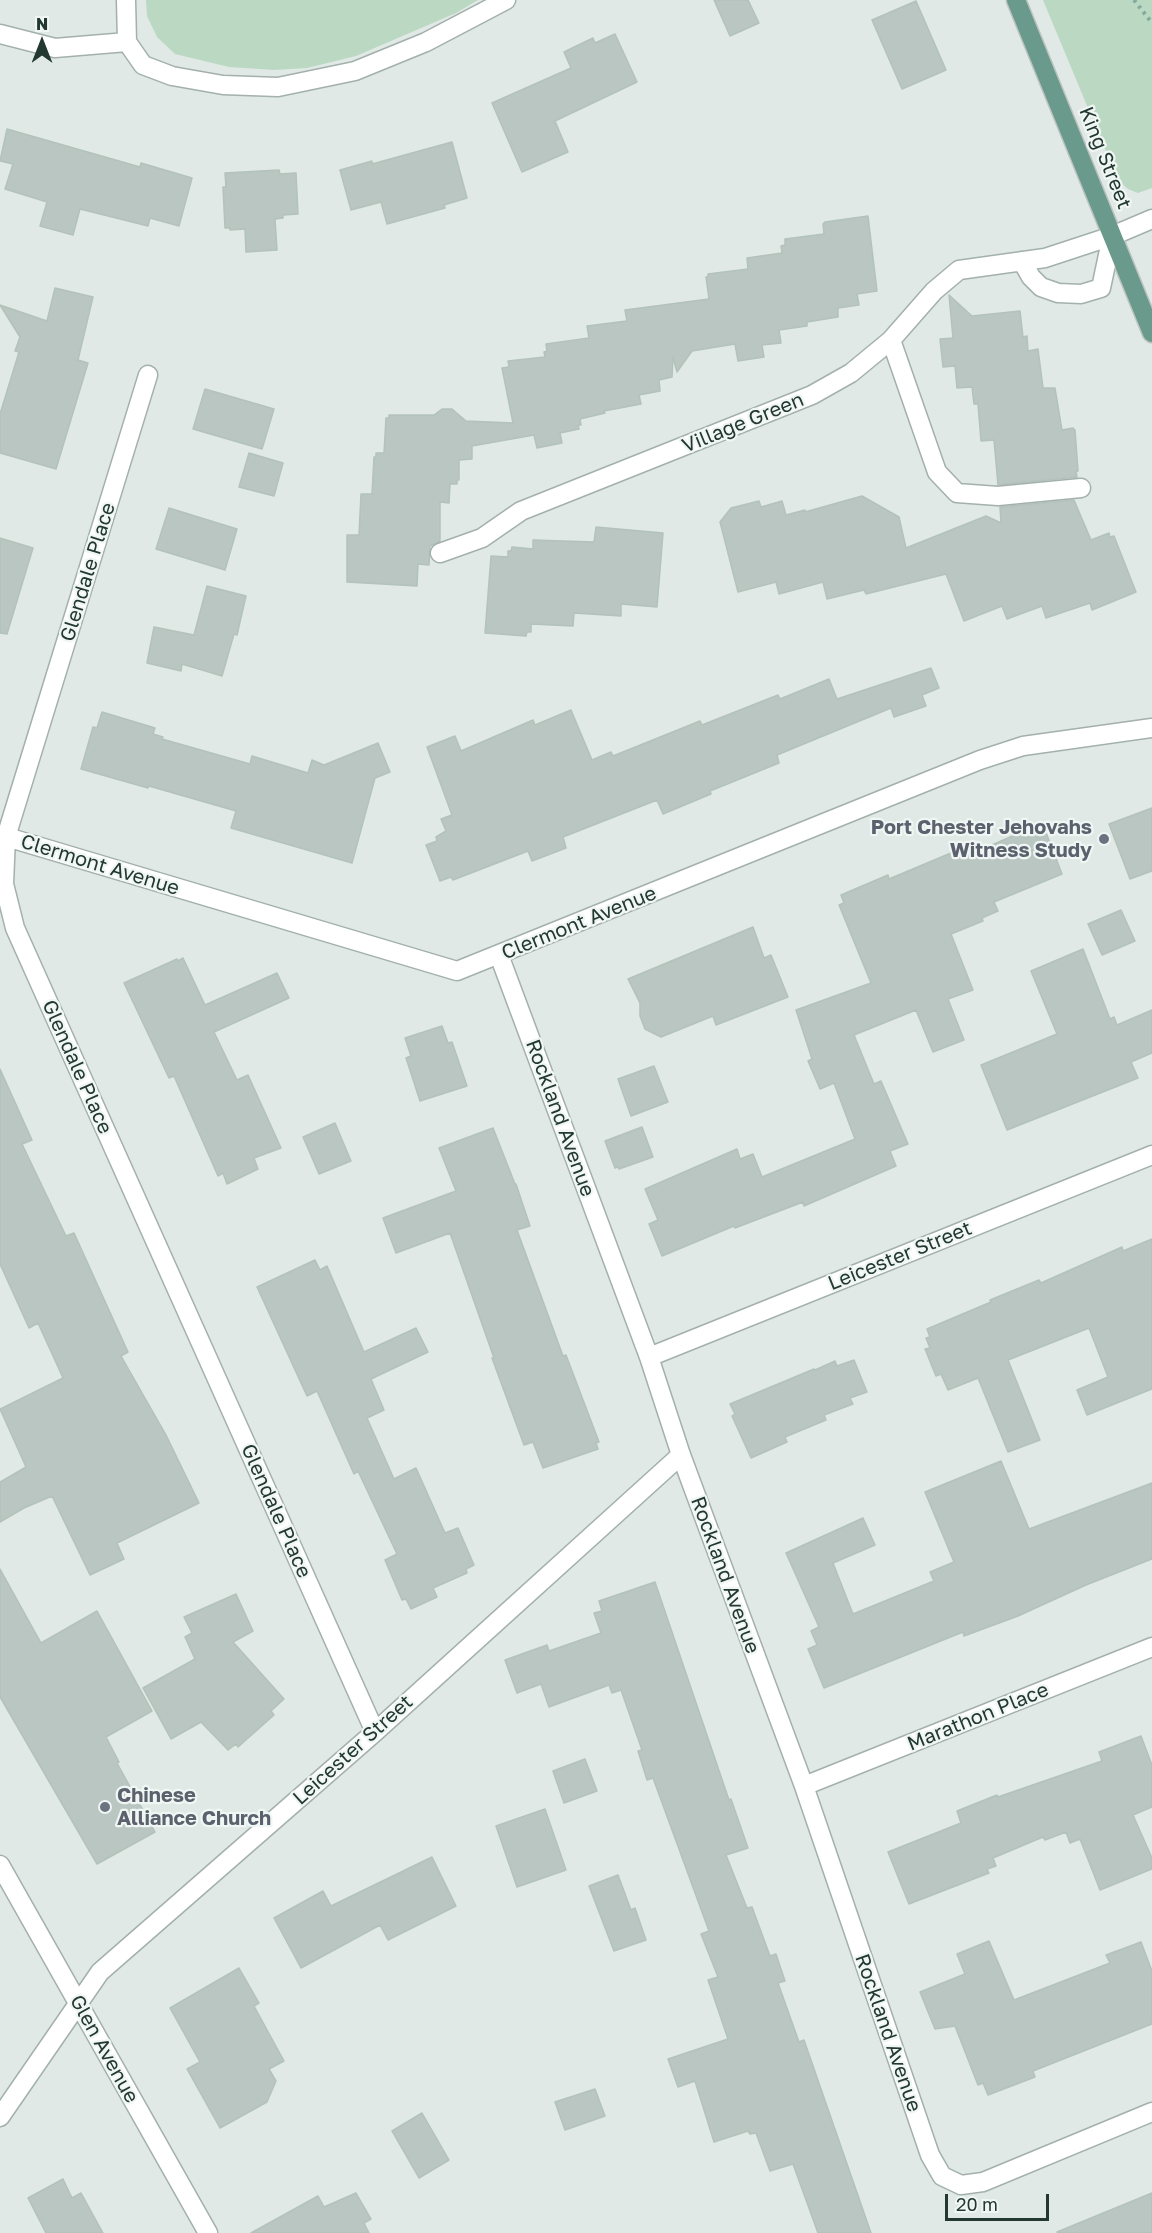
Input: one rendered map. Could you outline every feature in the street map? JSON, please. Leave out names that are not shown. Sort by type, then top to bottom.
[{"type":"main road","name":"King Street","points":[[1016,0],[1152,333]]},
{"type":"street","points":[[126,0],[127,42],[143,65],[172,76],[223,85],[278,87],[355,71],[426,42],[506,0]]},
{"type":"street","points":[[0,34],[55,48],[127,42]]},
{"type":"street","name":"Village Green","points":[[440,554],[482,538],[520,511],[812,395],[851,373],[891,340],[934,291],[959,270],[1045,258],[1113,236],[1152,219]]},
{"type":"street","points":[[1022,261],[1031,277],[1041,287],[1058,293],[1081,294],[1101,288],[1113,236]]},
{"type":"street","points":[[891,340],[937,472],[957,493],[998,496],[1081,488]]},
{"type":"street","name":"Glendale Place","points":[[148,375],[3,836],[4,884],[15,928],[375,1732]]},
{"type":"street","name":"Clermont Avenue","points":[[3,836],[457,971],[980,760],[1023,746],[1152,728]]},
{"type":"street","name":"Rockland Avenue","points":[[499,955],[649,1357],[681,1455],[804,1786],[930,2155],[942,2176],[961,2185],[983,2182],[1152,2112]]},
{"type":"street","name":"Leicester Street","points":[[649,1357],[1152,1155]]},
{"type":"street","name":"Leicester Street","points":[[0,2117],[100,1972],[375,1732],[681,1455]]},
{"type":"street","name":"Marathon Place","points":[[804,1786],[1152,1647]]},
{"type":"street","name":"Glen Avenue","points":[[0,1865],[208,2233]]},
{"type":"path","points":[[1134,0],[1152,23]]},
{"type":"green space","points":[[146,0],[478,0],[456,13],[356,56],[307,68],[274,70],[229,67],[175,54],[157,37],[147,16]]},
{"type":"green space","points":[[1043,0],[1152,0],[1152,188],[1138,193],[1128,189],[1118,180]]},
{"type":"building","points":[[714,0],[748,0],[759,23],[730,36]]},
{"type":"building","points":[[916,1],[946,70],[902,89],[872,20]]},
{"type":"building","points":[[615,34],[637,82],[555,121],[568,152],[522,172],[492,103],[571,68],[564,52],[593,38],[595,43]]},
{"type":"building","points":[[7,129],[140,167],[141,163],[192,178],[179,226],[150,218],[148,226],[80,209],[73,235],[40,226],[47,202],[5,189],[13,164],[0,161]]},
{"type":"building","points":[[452,142],[467,198],[444,205],[445,208],[387,224],[381,202],[351,210],[340,170],[372,161],[372,164]]},
{"type":"building","points":[[279,170],[280,174],[296,173],[298,214],[283,215],[283,218],[275,219],[277,250],[246,252],[245,229],[225,228],[223,187],[226,187],[225,173]]},
{"type":"building","points":[[868,216],[877,291],[857,294],[859,305],[838,308],[838,317],[807,322],[807,326],[779,330],[781,343],[762,345],[764,357],[738,361],[735,344],[692,351],[677,372],[673,357],[672,377],[659,380],[660,391],[639,395],[641,404],[604,411],[605,413],[580,419],[579,429],[560,433],[562,443],[537,448],[534,435],[472,446],[472,459],[459,460],[459,480],[457,484],[450,484],[449,503],[440,502],[440,541],[430,546],[429,565],[418,564],[417,586],[347,582],[347,535],[359,535],[361,494],[372,494],[374,457],[376,453],[384,453],[386,418],[389,418],[389,415],[434,415],[442,409],[452,409],[466,421],[513,423],[502,368],[509,367],[508,361],[545,357],[546,344],[589,338],[587,326],[627,321],[625,310],[709,299],[706,277],[708,274],[748,269],[747,258],[782,253],[781,246],[785,245],[785,239],[824,234],[823,224],[825,222]]},
{"type":"building","points":[[55,288],[93,297],[78,360],[88,363],[56,469],[0,453],[0,414],[19,352],[15,351],[20,337],[0,305],[47,321]]},
{"type":"building","points":[[949,295],[972,316],[1020,311],[1023,337],[1027,336],[1028,351],[1038,349],[1043,388],[1055,388],[1062,430],[1073,428],[1075,430],[1077,477],[998,485],[994,440],[981,441],[978,404],[974,404],[972,387],[957,388],[955,366],[943,367],[940,339],[953,338]]},
{"type":"building","points":[[205,389],[274,409],[262,449],[193,429]]},
{"type":"building","points":[[249,453],[283,463],[274,496],[239,487]]},
{"type":"building","points":[[862,496],[899,517],[906,548],[986,516],[1001,523],[1000,507],[1074,500],[1091,540],[1109,533],[1110,537],[1114,536],[1136,592],[1092,610],[1090,603],[1046,618],[1042,606],[1007,619],[1002,606],[964,621],[946,574],[866,594],[864,590],[827,599],[823,582],[779,594],[776,582],[738,592],[720,522],[731,508],[759,501],[761,507],[782,501],[786,515]]},
{"type":"building","points":[[169,508],[237,529],[225,570],[156,549]]},
{"type":"building","points":[[596,527],[663,533],[657,607],[621,604],[621,616],[574,613],[573,626],[531,624],[531,632],[527,632],[526,636],[485,633],[491,556],[508,557],[508,551],[511,551],[512,547],[533,549],[533,540],[594,542]]},
{"type":"building","points":[[0,538],[33,548],[7,634],[0,633]]},
{"type":"building","points":[[207,586],[246,596],[237,635],[234,634],[222,676],[182,664],[181,671],[147,663],[154,627],[194,635]]},
{"type":"building","points":[[931,668],[939,688],[922,695],[926,706],[894,717],[891,708],[777,755],[779,763],[710,791],[711,794],[663,814],[657,800],[563,837],[566,848],[532,861],[528,851],[453,880],[451,877],[440,881],[426,845],[437,841],[436,837],[446,831],[441,819],[452,815],[427,747],[455,736],[461,751],[533,720],[535,725],[571,710],[592,760],[611,752],[613,756],[700,721],[702,725],[778,695],[780,699],[829,679],[837,699]]},
{"type":"building","points":[[102,712],[155,728],[153,734],[163,737],[162,739],[250,764],[252,756],[308,773],[312,760],[324,765],[378,743],[390,772],[375,778],[352,863],[231,828],[236,811],[81,769],[93,727],[97,728]]},
{"type":"building","points":[[1152,808],[1152,871],[1130,879],[1109,824]]},
{"type":"building","points":[[1045,830],[1062,874],[994,902],[998,911],[982,918],[983,921],[951,934],[973,990],[948,999],[964,1040],[933,1052],[916,1010],[854,1035],[874,1084],[881,1081],[908,1144],[890,1151],[896,1166],[804,1206],[803,1202],[735,1228],[734,1226],[662,1256],[649,1224],[658,1220],[645,1189],[737,1149],[740,1159],[753,1154],[762,1177],[855,1139],[834,1083],[820,1089],[808,1061],[812,1059],[796,1010],[871,983],[839,905],[844,903],[841,895],[888,875],[889,879],[970,845],[973,853],[1022,832],[1025,838]]},
{"type":"building","points":[[1121,910],[1135,941],[1102,955],[1088,924]]},
{"type":"building","points":[[753,927],[764,958],[771,955],[788,997],[716,1025],[713,1016],[661,1037],[645,1029],[640,1016],[640,1003],[628,979]]},
{"type":"building","points":[[1083,949],[1110,1019],[1114,1017],[1117,1025],[1152,1010],[1152,1053],[1131,1062],[1138,1078],[1007,1130],[981,1065],[1057,1034],[1031,971]]},
{"type":"building","points":[[183,958],[205,1005],[277,973],[289,998],[214,1032],[237,1080],[248,1075],[281,1148],[254,1158],[258,1169],[227,1184],[223,1173],[218,1176],[174,1076],[169,1078],[124,983]]},
{"type":"building","points":[[442,1026],[448,1043],[452,1042],[467,1086],[420,1101],[406,1058],[411,1056],[405,1038]]},
{"type":"building","points":[[654,1066],[668,1102],[631,1116],[618,1079]]},
{"type":"building","points":[[0,1069],[32,1140],[22,1144],[66,1236],[74,1233],[128,1352],[121,1356],[166,1435],[199,1503],[117,1543],[124,1559],[90,1575],[52,1496],[0,1522],[0,1482],[26,1467],[0,1409],[63,1378],[38,1323],[29,1328],[0,1264]]},
{"type":"building","points":[[335,1123],[351,1161],[319,1174],[303,1137]]},
{"type":"building","points":[[642,1127],[653,1157],[619,1169],[615,1168],[605,1141]]},
{"type":"building","points":[[493,1128],[530,1226],[517,1230],[563,1356],[566,1355],[599,1442],[596,1443],[598,1449],[543,1468],[533,1442],[524,1445],[450,1233],[396,1253],[383,1218],[456,1191],[439,1148]]},
{"type":"building","points":[[1152,1239],[1152,1389],[1087,1415],[1077,1390],[1108,1377],[1089,1328],[1008,1360],[1040,1440],[1008,1452],[978,1378],[948,1390],[941,1374],[936,1376],[925,1349],[930,1348],[926,1338],[930,1337],[927,1329],[1039,1280],[1041,1283],[1122,1247],[1123,1251]]},
{"type":"building","points":[[315,1260],[320,1270],[327,1266],[364,1352],[416,1328],[428,1352],[371,1379],[384,1410],[367,1418],[394,1479],[416,1468],[445,1533],[458,1528],[474,1565],[466,1569],[467,1573],[433,1588],[437,1597],[411,1609],[406,1599],[402,1600],[385,1560],[397,1554],[358,1471],[354,1474],[317,1391],[307,1396],[257,1287]]},
{"type":"building","points":[[854,1360],[867,1392],[850,1398],[853,1404],[824,1415],[826,1420],[785,1437],[787,1442],[751,1458],[732,1416],[735,1414],[730,1404],[835,1361],[837,1366]]},
{"type":"building","points":[[1001,1461],[1029,1529],[1152,1483],[1152,1559],[1086,1585],[1018,1616],[964,1636],[963,1632],[824,1688],[808,1649],[817,1645],[811,1631],[819,1627],[786,1553],[863,1518],[875,1545],[833,1563],[853,1614],[934,1581],[930,1572],[954,1562],[925,1492]]},
{"type":"building","points":[[0,1569],[41,1643],[97,1611],[152,1711],[106,1737],[119,1762],[117,1763],[155,1832],[97,1864],[0,1697]]},
{"type":"building","points":[[655,1582],[729,1800],[731,1799],[748,1848],[726,1855],[747,1908],[752,1907],[770,1956],[776,1954],[785,1981],[778,1983],[799,2042],[804,2040],[871,2233],[818,2233],[793,2164],[770,2171],[756,2133],[750,2134],[748,2131],[714,2142],[695,2081],[678,2087],[668,2059],[728,2039],[708,1980],[718,1977],[701,1934],[709,1931],[653,1778],[647,1780],[638,1751],[642,1750],[621,1690],[612,1693],[609,1685],[549,1707],[541,1684],[517,1693],[505,1660],[547,1645],[549,1651],[601,1633],[594,1613],[602,1611],[599,1601]]},
{"type":"building","points":[[236,1594],[253,1631],[233,1642],[284,1699],[271,1711],[274,1715],[238,1747],[236,1744],[228,1750],[201,1722],[171,1739],[143,1688],[195,1659],[185,1637],[192,1633],[184,1617]]},
{"type":"building","points":[[1141,1736],[1152,1765],[1152,1807],[1133,1815],[1152,1858],[1152,1869],[1100,1890],[1080,1839],[1070,1843],[1066,1832],[1045,1840],[1043,1837],[993,1858],[996,1866],[987,1869],[989,1873],[909,1904],[888,1852],[961,1823],[957,1811],[997,1795],[998,1797],[1102,1761],[1099,1752]]},
{"type":"building","points":[[585,1759],[597,1791],[564,1803],[553,1771]]},
{"type":"building","points":[[545,1809],[566,1870],[517,1887],[496,1826]]},
{"type":"building","points":[[432,1857],[456,1906],[388,1940],[380,1925],[301,1968],[274,1918],[323,1891],[331,1906]]},
{"type":"building","points":[[618,1875],[631,1910],[635,1908],[646,1940],[614,1951],[589,1886]]},
{"type":"building","points":[[989,1941],[1014,2000],[1110,1963],[1106,1955],[1141,1942],[1152,1971],[1152,2024],[1033,2071],[1035,2077],[988,2095],[983,2083],[978,2085],[955,2026],[935,2029],[920,1992],[965,1974],[957,1954]]},
{"type":"building","points":[[239,1968],[259,2003],[254,2006],[284,2061],[269,2069],[276,2081],[267,2102],[220,2128],[187,2069],[200,2062],[170,2008]]},
{"type":"building","points":[[595,2089],[605,2116],[565,2130],[555,2102]]},
{"type":"building","points":[[422,2113],[449,2160],[419,2178],[392,2131]]},
{"type":"building","points":[[63,2179],[72,2198],[81,2193],[103,2233],[46,2233],[28,2198]]},
{"type":"building","points":[[356,2193],[371,2219],[364,2223],[369,2233],[251,2233],[318,2196],[324,2207]]},
{"type":"building","points":[[1152,2193],[1152,2233],[1057,2232]]},
{"type":"place","name":"Port Chester Jehovahs Witness Study","points":[[1104,839]]},
{"type":"place","name":"Chinese Alliance Church","points":[[105,1807]]}]
